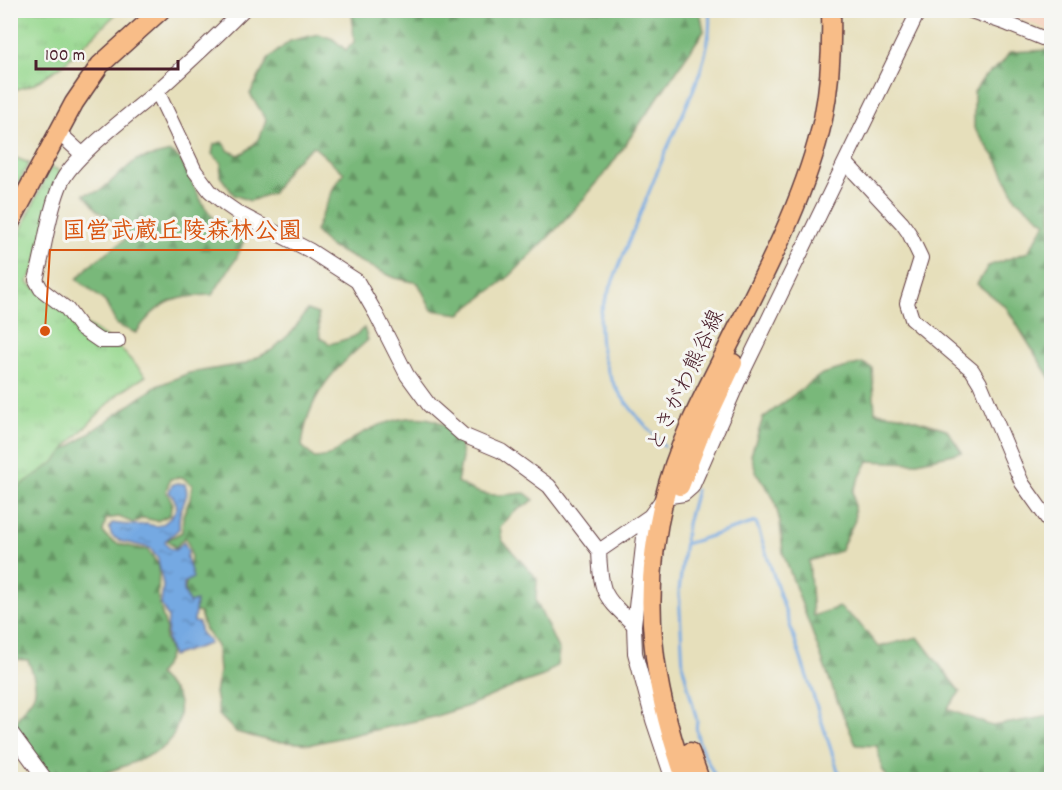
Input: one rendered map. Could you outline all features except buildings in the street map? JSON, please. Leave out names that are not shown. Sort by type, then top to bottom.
[{"type":"main road","points":[[10,223],[74,103],[100,65],[161,10]]},
{"type":"main road","name":"ときがわ熊谷線","points":[[695,779],[671,686],[664,634],[664,569],[674,485],[704,394],[792,213],[814,154],[830,75],[831,10]]},
{"type":"main road","name":"ときがわ熊谷線","points":[[674,485],[788,248],[825,157],[842,66],[844,10]]},
{"type":"street","points":[[118,341],[100,340],[81,328],[67,309],[40,289],[36,280],[44,251],[50,214],[62,180],[83,155],[158,91],[243,10]]},
{"type":"street","points":[[673,780],[635,653],[634,625],[645,528],[650,516],[674,485],[684,494],[692,487],[738,382],[919,10]]},
{"type":"street","points":[[968,10],[1052,42]]},
{"type":"street","points":[[158,91],[195,171],[210,191],[238,213],[309,250],[357,281],[407,375],[429,405],[463,435],[501,451],[549,486],[599,551],[601,583],[608,600],[634,625]]},
{"type":"street","points":[[58,132],[83,155]]},
{"type":"street","points":[[846,163],[909,233],[921,258],[907,303],[912,319],[972,370],[980,383],[1022,483],[1052,525]]},
{"type":"street","points":[[599,551],[650,516]]},
{"type":"street","points":[[10,731],[46,780]]},
{"type":"shaded area","points":[[999,11],[1051,11],[1051,31],[1002,12]]},
{"type":"green space","points":[[10,11],[119,11],[63,65],[34,84],[11,91]]},
{"type":"green space","points":[[352,11],[700,11],[704,31],[607,171],[570,215],[510,276],[460,314],[432,310],[418,283],[395,278],[329,246],[315,231],[335,185],[344,173],[313,146],[290,166],[273,193],[250,201],[234,195],[220,176],[221,163],[212,154],[214,144],[222,142],[229,151],[239,155],[254,145],[260,136],[266,119],[250,94],[269,58],[290,41],[319,34],[333,39],[346,50],[354,42]]},
{"type":"green space","points":[[1052,50],[1051,380],[1006,307],[977,284],[988,266],[1028,252],[1046,223],[1016,199],[997,160],[974,128],[974,92],[984,77],[1002,63],[1010,52]]},
{"type":"green space","points":[[171,152],[180,159],[204,206],[214,219],[231,224],[245,238],[236,259],[212,295],[168,302],[152,314],[136,333],[117,325],[105,302],[77,279],[91,264],[130,236],[98,211],[84,194],[100,191],[136,160]]},
{"type":"green space","points":[[10,156],[29,163],[11,198]]},
{"type":"green space","points":[[51,167],[63,172],[33,273],[27,282],[118,346],[146,376],[119,393],[67,446],[57,460],[11,492],[10,253]]},
{"type":"green space","points":[[307,310],[318,314],[320,338],[330,344],[353,337],[364,328],[368,340],[323,386],[309,413],[302,446],[314,458],[326,456],[370,429],[405,418],[439,422],[459,435],[462,458],[457,482],[474,491],[490,495],[525,493],[534,500],[514,512],[500,527],[502,540],[537,579],[536,601],[559,651],[557,665],[543,676],[468,706],[433,717],[312,744],[270,741],[236,732],[219,715],[215,693],[219,672],[217,646],[205,630],[200,613],[187,609],[186,606],[186,586],[191,560],[189,545],[185,537],[175,548],[167,540],[182,532],[183,515],[190,499],[192,485],[182,477],[170,479],[166,491],[172,502],[170,515],[157,521],[143,518],[133,523],[119,517],[106,519],[103,532],[117,543],[148,550],[159,566],[158,599],[166,628],[165,639],[170,652],[158,675],[177,696],[179,715],[176,728],[171,739],[161,749],[126,765],[78,780],[54,776],[36,760],[14,726],[33,696],[35,684],[28,660],[11,659],[10,598],[13,586],[10,575],[11,488],[157,386],[189,373],[244,364],[272,350],[293,331]]},
{"type":"green space","points":[[862,363],[872,368],[875,412],[899,415],[946,429],[962,452],[913,463],[868,461],[853,491],[855,520],[840,551],[809,561],[813,616],[839,607],[858,622],[878,647],[918,637],[960,692],[947,709],[992,726],[1051,716],[1051,779],[888,779],[882,769],[877,746],[856,745],[838,703],[783,553],[780,522],[774,499],[756,472],[751,455],[763,418],[822,374]]},
{"type":"water","points":[[185,484],[186,496],[180,513],[179,529],[165,541],[168,547],[175,550],[184,542],[188,551],[187,558],[193,578],[184,583],[184,591],[189,603],[196,601],[194,622],[199,623],[201,634],[209,640],[209,644],[172,656],[167,640],[168,618],[161,604],[163,585],[158,559],[150,548],[120,541],[112,536],[109,528],[112,523],[156,526],[166,522],[177,507],[169,492],[172,485]]},
{"type":"waterway","points":[[664,446],[625,401],[607,370],[600,333],[601,311],[695,86],[707,47],[709,10]]},
{"type":"waterway","points":[[696,490],[687,524],[679,591],[683,667],[697,721],[699,743],[717,780]]},
{"type":"waterway","points":[[685,544],[756,522],[841,780]]},
{"type":"place","name":"国営武蔵丘陵森林公園","points":[[45,331]]}]
